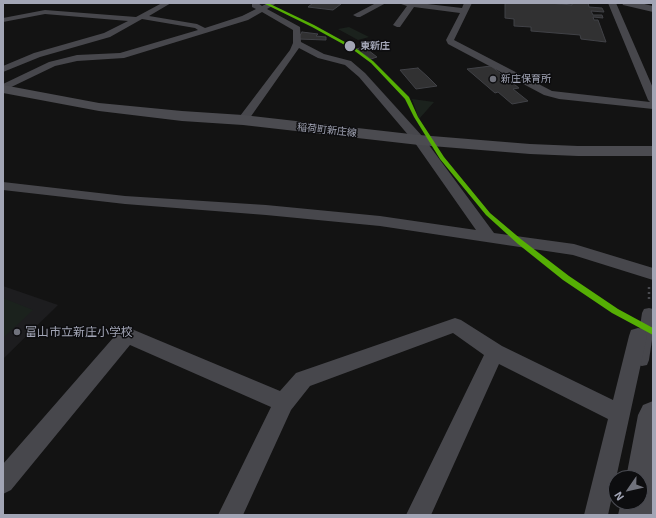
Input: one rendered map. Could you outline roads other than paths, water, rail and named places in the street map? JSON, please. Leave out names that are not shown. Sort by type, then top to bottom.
[{"type":"main road","points":[[627,3],[653,8]]},
{"type":"main road","points":[[639,3],[653,8]]},
{"type":"main road","name":"稲荷町新庄線","points":[[3,88],[99,107],[182,116],[243,120],[419,140],[530,149],[578,151],[653,150]]},
{"type":"main road","points":[[643,470],[653,415]]},
{"type":"street","points":[[36,3],[44,12]]},
{"type":"street","points":[[3,69],[37,55],[107,35],[167,3]]},
{"type":"street","points":[[243,120],[294,50],[297,43],[297,29],[251,3]]},
{"type":"street","points":[[3,88],[52,64],[78,58],[121,56],[245,18],[273,3]]},
{"type":"street","points":[[357,15],[382,3]]},
{"type":"street","points":[[402,3],[466,7],[450,40],[451,42],[548,93],[559,96],[653,106]]},
{"type":"street","points":[[612,3],[653,100]]},
{"type":"street","points":[[397,25],[413,4]]},
{"type":"street","points":[[3,20],[44,12],[139,18],[197,26],[205,31]]},
{"type":"street","points":[[297,43],[321,56],[348,63],[362,75],[419,140],[489,237]]},
{"type":"street","points":[[3,186],[125,200],[266,210],[357,219],[574,250],[651,273]]},
{"type":"street","points":[[642,360],[649,313]]},
{"type":"street","points":[[230,515],[284,403],[303,379],[454,325],[495,352],[619,414]]},
{"type":"street","points":[[3,482],[127,335],[284,403]]},
{"type":"street","points":[[596,515],[638,336]]},
{"type":"street","points":[[418,515],[495,352]]},
{"type":"place","name":"東新庄","points":[[350,46]]},
{"type":"place","name":"新庄保育所","points":[[493,79]]},
{"type":"place","name":"富山市立新庄小学校","points":[[17,332]]}]
